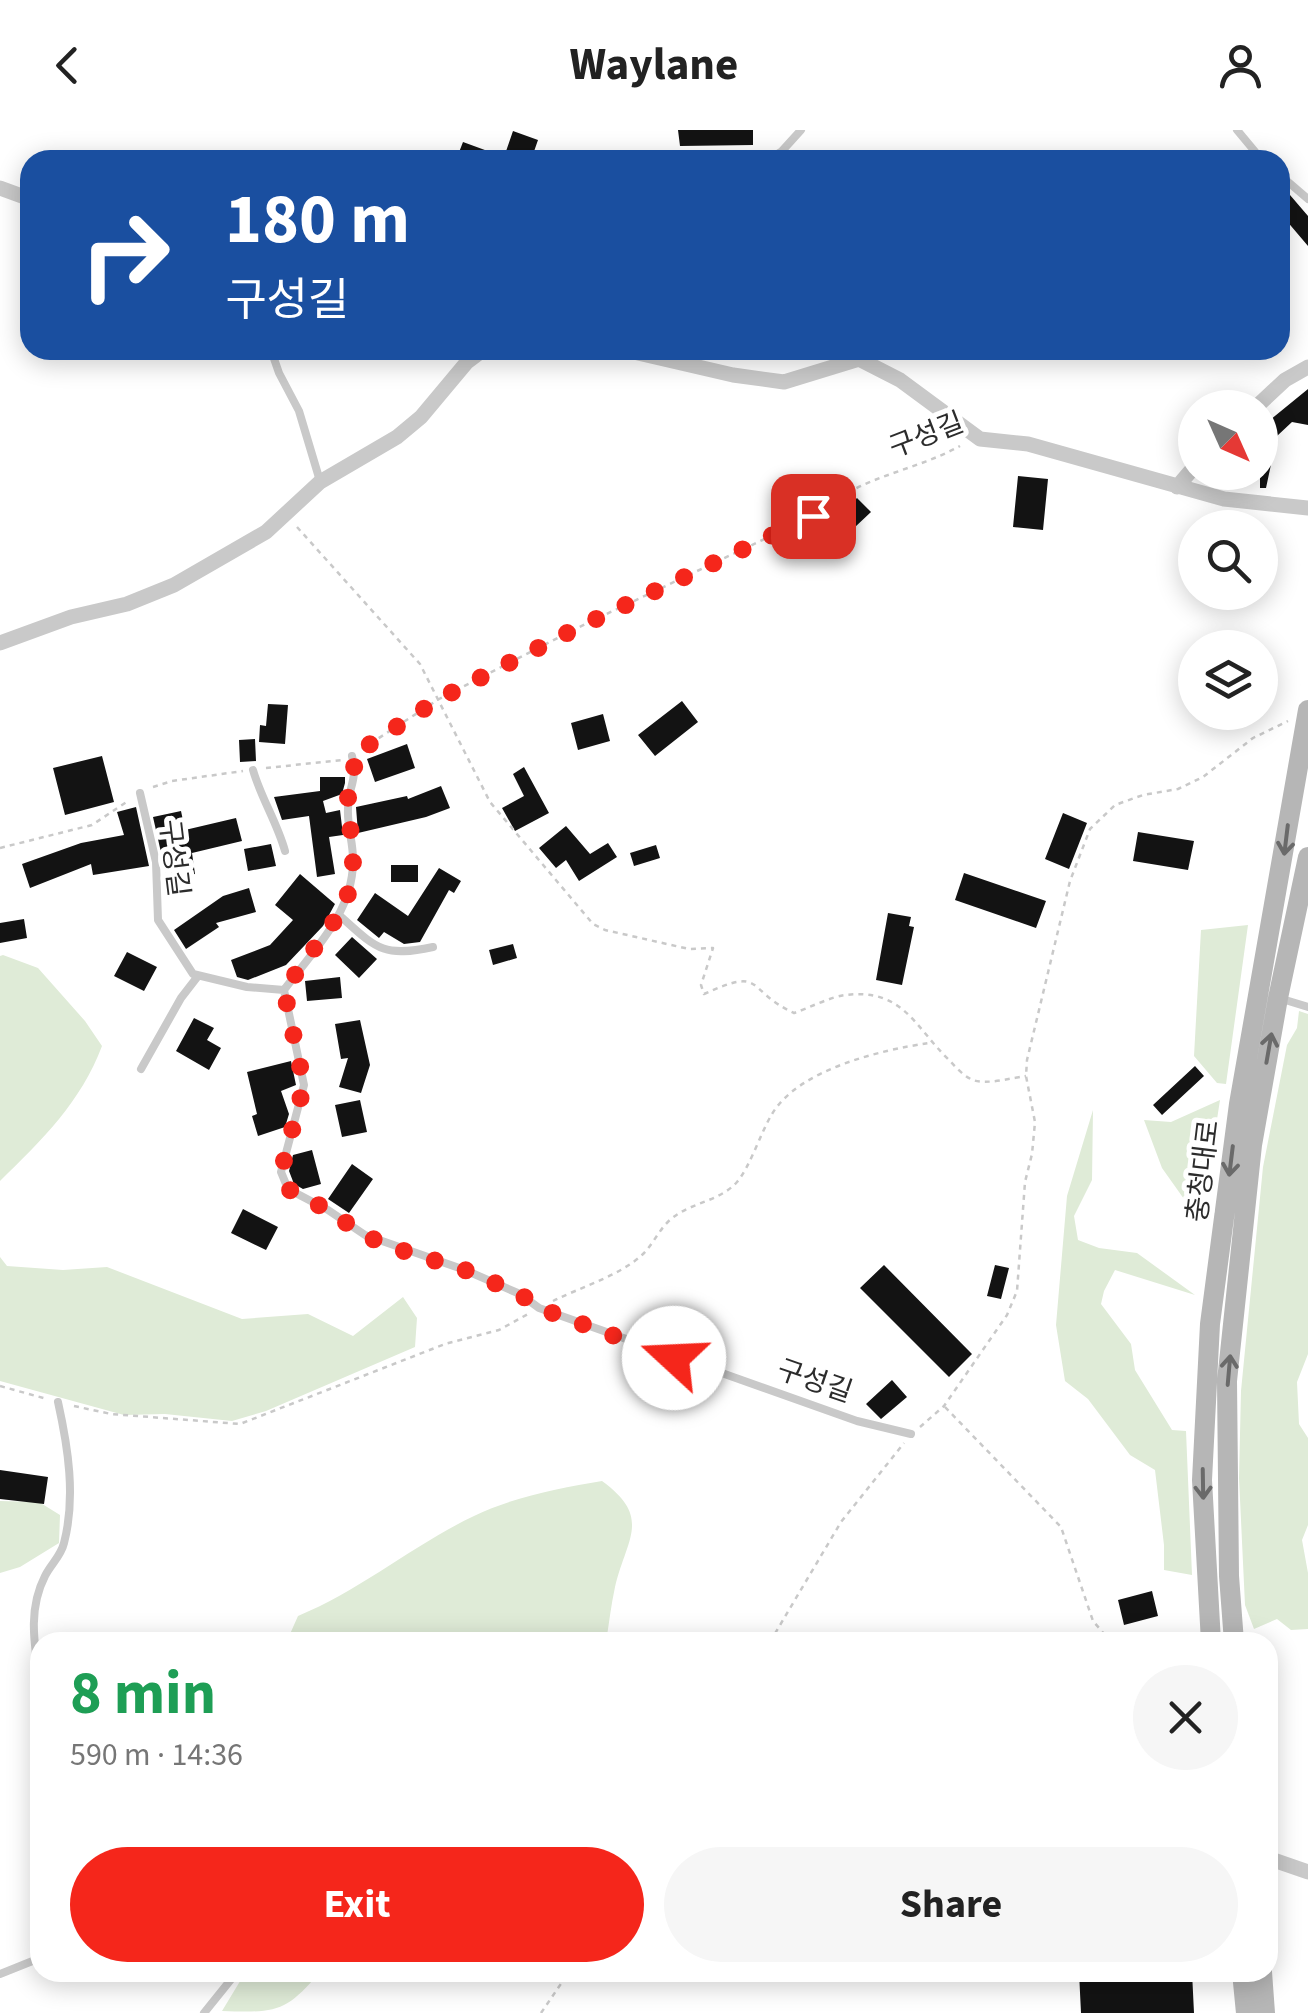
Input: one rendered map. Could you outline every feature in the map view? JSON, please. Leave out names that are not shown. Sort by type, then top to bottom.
[{"type":"main road","name":"충청대로","points":[[1210,1632],[1202,1480],[1210,1324],[1239,1104],[1308,710]]},
{"type":"main road","name":"충청대로","points":[[1233,1632],[1229,1576],[1228,1381],[1252,1145],[1308,856]]},
{"type":"main road","points":[[1243,1982],[1246,2013]]},
{"type":"main road","points":[[1263,1982],[1265,2013]]},
{"type":"street","points":[[0,643],[70,616],[127,604],[174,585],[266,532],[320,482],[409,428],[470,360]]},
{"type":"street","points":[[668,360],[784,382],[857,360]]},
{"type":"street","points":[[862,360],[900,380],[980,439]]},
{"type":"street","points":[[1275,390],[1308,367]]},
{"type":"street","name":"구성길","points":[[980,439],[1028,444],[1224,500],[1308,508]]},
{"type":"street","points":[[1278,1862],[1308,1872]]},
{"type":"lane","points":[[783,150],[801,130]]},
{"type":"lane","points":[[1237,130],[1254,150]]},
{"type":"lane","points":[[276,360],[300,411],[320,482]]},
{"type":"lane","points":[[141,1069],[198,976],[284,990],[346,905],[353,863],[347,814],[356,776],[352,756]]},
{"type":"lane","points":[[253,770],[259,793],[280,830],[285,851]]},
{"type":"lane","name":"구성길","points":[[140,793],[156,862],[158,920],[192,974],[198,976]]},
{"type":"lane","points":[[339,915],[376,948],[406,953],[433,947]]},
{"type":"lane","name":"구성길","points":[[284,990],[304,1085],[281,1172],[288,1189],[365,1236],[465,1270],[520,1294],[539,1308],[857,1421],[911,1434]]},
{"type":"lane","points":[[1278,998],[1308,1008]]},
{"type":"lane","points":[[33,1632],[36,1598],[46,1574],[62,1552],[69,1497],[68,1454],[58,1402]]},
{"type":"lane","points":[[0,1974],[30,1962]]},
{"type":"lane","points":[[204,2013],[229,1982]]},
{"type":"path","name":"구성길","points":[[0,848],[92,825],[140,793],[172,781],[340,761],[352,756],[439,699],[575,629],[813,516],[845,494],[980,439]]},
{"type":"path","points":[[286,515],[420,664],[490,802],[592,924],[688,949],[712,948],[700,985],[704,994],[742,979],[754,982],[771,1002],[794,1012],[842,995],[868,994],[896,1001],[919,1023],[930,1043],[964,1075],[977,1082],[1026,1076]]},
{"type":"path","points":[[776,1632],[841,1522],[911,1434],[944,1406],[1007,1315],[1017,1291],[1024,1182],[1035,1122],[1026,1076],[1027,1060],[1070,881],[1090,829],[1115,805],[1204,778],[1253,738],[1308,710]]},
{"type":"path","points":[[944,1406],[1061,1527],[1093,1620],[1103,1632]]},
{"type":"path","points":[[541,2013],[563,1982]]},
{"type":"green space","points":[[1248,925],[1226,1084],[1217,1083],[1194,1056],[1201,930]]},
{"type":"green space","points":[[0,956],[38,968],[102,1046],[72,1103],[0,1181]]},
{"type":"green space","points":[[1299,1011],[1308,1014],[1308,1354],[1297,1382],[1299,1424],[1308,1438],[1308,1525],[1302,1540],[1308,1573],[1308,1629],[1291,1630],[1277,1619],[1254,1629],[1245,1605],[1239,1478],[1241,1391],[1263,1167],[1287,1045],[1297,1028]]},
{"type":"green space","points":[[1220,1100],[1201,1223],[1162,1168],[1144,1120],[1171,1122]]},
{"type":"green space","points":[[1093,1110],[1092,1180],[1074,1216],[1078,1240],[1099,1248],[1137,1253],[1195,1295],[1115,1270],[1101,1304],[1131,1344],[1135,1370],[1172,1430],[1186,1431],[1192,1575],[1164,1570],[1155,1470],[1130,1455],[1088,1399],[1065,1381],[1056,1325],[1067,1196]]},
{"type":"green space","points":[[0,1257],[7,1266],[63,1270],[107,1267],[242,1319],[308,1314],[353,1336],[403,1297],[417,1318],[415,1347],[266,1411],[232,1421],[165,1414],[124,1415],[0,1381]]},
{"type":"green space","points":[[602,1481],[627,1506],[632,1530],[615,1587],[608,1632],[291,1632],[298,1616],[474,1516],[553,1490]]},
{"type":"green space","points":[[0,1501],[39,1502],[60,1515],[59,1543],[20,1567],[0,1573]]},
{"type":"green space","points":[[239,1982],[311,1982],[298,1996],[278,2007],[222,2011]]},
{"type":"building","points":[[678,130],[753,130],[753,145],[680,146]]},
{"type":"building","points":[[513,131],[538,140],[534,150],[506,150]]},
{"type":"building","points":[[463,142],[485,150],[460,150]]},
{"type":"building","points":[[1290,195],[1308,216],[1308,246],[1290,225]]},
{"type":"building","points":[[1308,389],[1308,425],[1292,422],[1278,435],[1278,413]]},
{"type":"building","points":[[1018,476],[1048,479],[1043,530],[1013,527]]},
{"type":"building","points":[[857,498],[871,512],[838,543],[824,529]]},
{"type":"building","points":[[682,701],[698,722],[655,756],[638,735]]},
{"type":"building","points":[[268,704],[288,705],[285,744],[259,742],[260,725],[266,726]]},
{"type":"building","points":[[603,714],[610,741],[578,750],[571,723]]},
{"type":"building","points":[[255,739],[256,761],[240,762],[239,740]]},
{"type":"building","points":[[407,744],[415,768],[375,782],[367,759]]},
{"type":"building","points":[[102,756],[114,802],[65,815],[53,768]]},
{"type":"building","points":[[524,767],[549,813],[515,831],[502,808],[524,796],[513,774]]},
{"type":"building","points":[[320,777],[345,777],[345,783],[342,794],[323,801],[326,813],[340,810],[343,835],[329,837],[335,874],[317,877],[309,816],[282,820],[274,797],[320,791]]},
{"type":"building","points":[[441,786],[450,808],[358,833],[356,807],[407,796],[408,799]]},
{"type":"building","points":[[136,807],[149,866],[93,875],[91,864],[30,888],[22,864],[81,843],[124,835],[117,812]]},
{"type":"building","points":[[181,811],[185,830],[236,818],[242,841],[192,853],[195,874],[167,879],[153,817]]},
{"type":"building","points":[[1063,813],[1087,823],[1069,869],[1045,859]]},
{"type":"building","points":[[566,826],[590,854],[608,843],[617,857],[579,881],[566,860],[556,868],[539,848]]},
{"type":"building","points":[[1138,832],[1194,841],[1188,870],[1133,861]]},
{"type":"building","points":[[271,844],[276,866],[248,871],[244,849]]},
{"type":"building","points":[[656,845],[660,858],[634,866],[630,853]]},
{"type":"building","points":[[391,865],[418,865],[418,882],[391,882]]},
{"type":"building","points":[[439,868],[461,881],[454,893],[449,890],[420,942],[404,944],[384,932],[379,938],[357,920],[375,893],[408,916]]},
{"type":"building","points":[[964,873],[1046,901],[1036,928],[955,900]]},
{"type":"building","points":[[300,874],[335,904],[323,926],[286,965],[248,980],[237,977],[231,960],[270,945],[293,920],[275,905]]},
{"type":"building","points":[[249,888],[256,912],[216,923],[219,927],[186,949],[174,930],[223,896]]},
{"type":"building","points":[[888,913],[911,917],[909,926],[914,927],[902,985],[876,980]]},
{"type":"building","points":[[24,919],[27,938],[0,943],[0,923]]},
{"type":"building","points":[[352,937],[377,959],[359,978],[335,955]]},
{"type":"building","points":[[513,944],[517,958],[493,965],[489,950]]},
{"type":"building","points":[[127,952],[157,967],[144,991],[114,976]]},
{"type":"building","points":[[340,977],[342,998],[307,1001],[305,981]]},
{"type":"building","points":[[194,1018],[214,1028],[207,1040],[221,1048],[209,1070],[176,1051]]},
{"type":"building","points":[[360,1020],[370,1065],[361,1093],[339,1087],[348,1058],[341,1059],[335,1024]]},
{"type":"building","points":[[291,1061],[296,1085],[281,1091],[289,1114],[285,1127],[258,1136],[247,1072]]},
{"type":"building","points":[[1195,1066],[1204,1076],[1162,1115],[1153,1105]]},
{"type":"building","points":[[360,1100],[367,1132],[342,1137],[335,1105]]},
{"type":"building","points":[[312,1150],[321,1184],[303,1189],[294,1184],[289,1171],[293,1155]]},
{"type":"building","points":[[352,1164],[373,1179],[349,1213],[328,1199]]},
{"type":"building","points":[[243,1209],[278,1227],[266,1250],[231,1233]]},
{"type":"building","points":[[884,1265],[972,1354],[949,1377],[860,1288]]},
{"type":"building","points":[[995,1265],[1009,1268],[1001,1299],[987,1296]]},
{"type":"building","points":[[892,1380],[907,1397],[881,1419],[866,1404]]},
{"type":"building","points":[[0,1470],[48,1477],[44,1504],[0,1499]]},
{"type":"building","points":[[1152,1591],[1158,1616],[1124,1625],[1118,1600]]},
{"type":"building","points":[[1079,1982],[1192,1982],[1194,2013],[1081,2013]]},
{"type":"route","points":[[674,1358],[539,1308],[520,1294],[465,1270],[365,1236],[288,1189],[281,1172],[304,1085],[284,990],[346,905],[353,863],[347,814],[356,776],[352,756],[439,699],[575,629],[813,516]]}]
